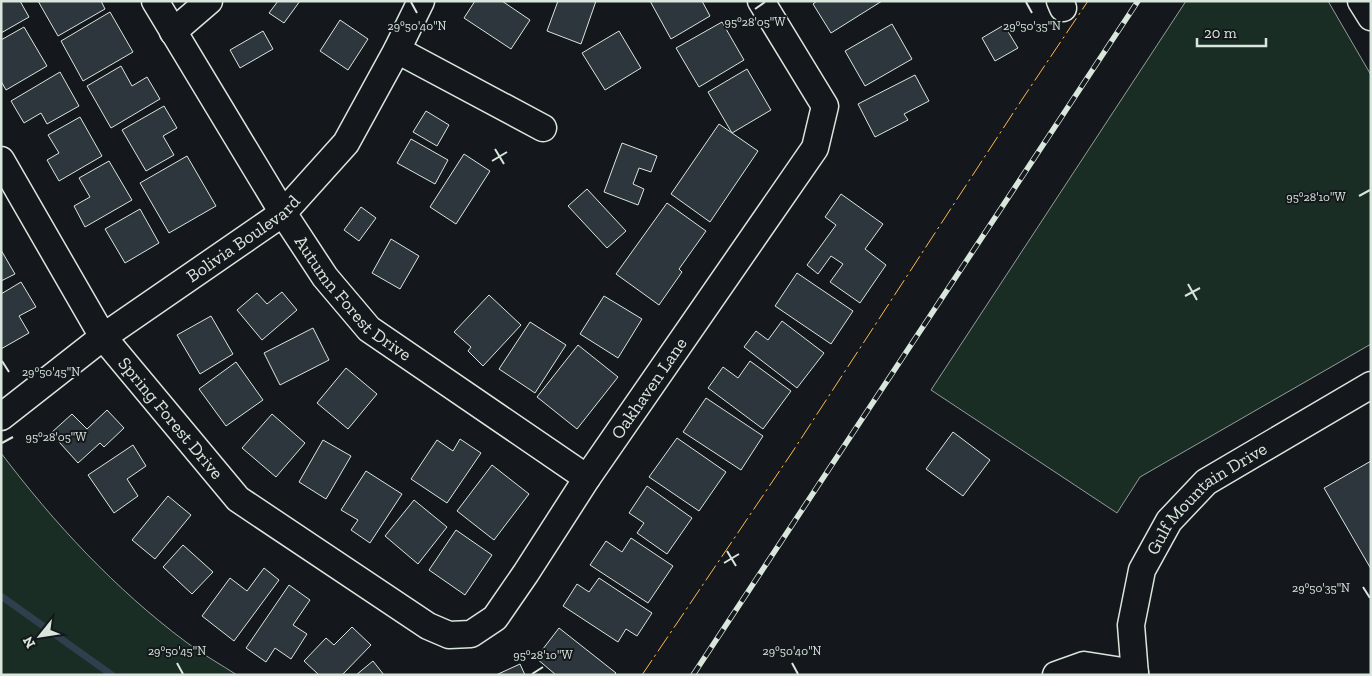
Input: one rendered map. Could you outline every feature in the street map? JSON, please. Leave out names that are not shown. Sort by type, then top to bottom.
[{"type":"street","name":"Autumn Forest Drive","points":[[155,1],[283,214],[325,277],[369,329],[587,478]]},
{"type":"street","points":[[173,32],[209,1]]},
{"type":"street","name":"Bolivia Boulevard","points":[[1,417],[103,338],[283,214],[346,143],[397,50],[421,1]]},
{"type":"street","name":"Oakhaven Lane","points":[[409,613],[428,626],[449,635],[471,634],[495,618],[587,478],[815,148],[825,106],[762,1]]},
{"type":"street","points":[[1361,1],[1371,17]]},
{"type":"street","points":[[397,50],[544,128]]},
{"type":"street","name":"Spring Forest Drive","points":[[1,160],[103,338],[238,498],[409,613]]},
{"type":"street","name":"Gulf Mountain Drive","points":[[1135,674],[1131,625],[1142,570],[1169,522],[1206,482],[1371,385]]},
{"type":"street","points":[[1056,675],[1084,665],[1135,674]]},
{"type":"green space","points":[[1186,1],[1328,1],[1371,75],[1371,344],[1140,477],[1117,513],[931,390]]},
{"type":"green space","points":[[1,453],[42,505],[110,577],[160,622],[186,642],[237,675],[1,675]]},
{"type":"building","points":[[1,1],[20,1],[29,17],[1,33]]},
{"type":"building","points":[[38,1],[101,1],[105,9],[58,36]]},
{"type":"building","points":[[278,1],[300,1],[284,23],[269,13]]},
{"type":"building","points":[[475,1],[502,1],[530,20],[511,49],[464,18]]},
{"type":"building","points":[[558,1],[596,1],[581,44],[547,31]]},
{"type":"building","points":[[650,1],[702,1],[710,16],[671,39]]},
{"type":"building","points":[[817,1],[882,1],[831,33],[813,4]]},
{"type":"building","points":[[110,12],[133,52],[83,81],[61,41]]},
{"type":"building","points":[[340,20],[368,39],[348,70],[320,51]]},
{"type":"building","points":[[722,22],[744,60],[699,87],[676,48]]},
{"type":"building","points":[[892,24],[912,59],[865,86],[845,51]]},
{"type":"building","points":[[1004,25],[1018,48],[995,61],[982,38]]},
{"type":"building","points":[[24,27],[47,66],[6,90],[1,81],[1,40]]},
{"type":"building","points":[[263,31],[273,49],[240,68],[230,50]]},
{"type":"building","points":[[619,31],[641,68],[605,90],[582,53]]},
{"type":"building","points":[[121,66],[132,86],[147,77],[160,99],[111,128],[87,86]]},
{"type":"building","points":[[747,69],[771,110],[732,133],[708,92]]},
{"type":"building","points":[[60,72],[79,106],[47,124],[41,113],[24,123],[11,101]]},
{"type":"building","points":[[915,75],[929,101],[904,114],[908,120],[875,137],[858,104]]},
{"type":"building","points":[[164,106],[177,128],[163,136],[174,155],[146,171],[122,130]]},
{"type":"building","points":[[426,111],[449,125],[437,146],[413,132]]},
{"type":"building","points":[[80,117],[102,156],[59,181],[47,160],[59,153],[48,135]]},
{"type":"building","points":[[719,124],[758,151],[710,222],[671,194]]},
{"type":"building","points":[[411,139],[448,160],[435,184],[397,163]]},
{"type":"building","points":[[622,143],[657,156],[651,172],[639,168],[633,184],[644,189],[638,205],[604,192]]},
{"type":"building","points":[[464,154],[490,171],[456,224],[430,207]]},
{"type":"building","points":[[187,156],[216,206],[169,233],[140,183]]},
{"type":"building","points":[[109,161],[132,200],[85,227],[74,206],[90,197],[79,178]]},
{"type":"building","points":[[587,189],[626,231],[607,248],[568,206]]},
{"type":"building","points":[[841,194],[883,224],[865,249],[886,265],[860,303],[830,282],[843,264],[831,256],[818,274],[807,265],[836,225],[825,217]]},
{"type":"building","points":[[667,203],[706,231],[679,269],[682,272],[659,305],[616,274]]},
{"type":"building","points":[[361,207],[376,218],[359,241],[344,230]]},
{"type":"building","points":[[140,209],[159,243],[125,263],[105,229]]},
{"type":"building","points":[[391,239],[419,256],[400,289],[372,273]]},
{"type":"building","points":[[1,250],[15,274],[1,281]]},
{"type":"building","points":[[797,273],[853,311],[831,344],[775,306]]},
{"type":"building","points":[[21,282],[36,307],[19,316],[29,333],[1,349],[1,294]]},
{"type":"building","points":[[282,292],[297,310],[262,340],[237,310],[257,293],[267,304]]},
{"type":"building","points":[[489,295],[521,325],[483,366],[468,351],[471,347],[454,332]]},
{"type":"building","points":[[604,296],[642,319],[618,358],[580,334]]},
{"type":"building","points":[[211,316],[233,354],[200,374],[177,335]]},
{"type":"building","points":[[782,321],[824,353],[797,388],[744,347],[756,331],[768,340]]},
{"type":"building","points":[[530,322],[566,345],[535,393],[499,369]]},
{"type":"building","points":[[313,328],[329,360],[280,385],[264,353]]},
{"type":"building","points":[[578,345],[618,377],[577,429],[537,397]]},
{"type":"building","points":[[750,361],[791,391],[763,429],[708,388],[723,367],[738,378]]},
{"type":"building","points":[[236,362],[263,400],[226,426],[199,389]]},
{"type":"building","points":[[346,368],[377,394],[348,429],[317,403]]},
{"type":"building","points":[[706,398],[763,436],[741,470],[683,432]]},
{"type":"building","points":[[107,410],[124,428],[104,447],[100,443],[78,463],[51,433],[72,414],[87,429]]},
{"type":"building","points":[[272,414],[305,443],[276,477],[242,448]]},
{"type":"building","points":[[953,432],[990,460],[963,496],[926,469]]},
{"type":"building","points":[[677,438],[726,472],[699,511],[649,477]]},
{"type":"building","points":[[460,439],[481,453],[447,503],[411,479],[437,440],[453,451]]},
{"type":"building","points":[[323,440],[351,456],[326,499],[299,482]]},
{"type":"building","points":[[133,445],[146,466],[127,479],[138,496],[114,513],[88,475]]},
{"type":"building","points":[[1371,461],[1371,569],[1324,488]]},
{"type":"building","points":[[492,465],[529,494],[494,540],[457,511]]},
{"type":"building","points":[[366,471],[402,494],[370,543],[351,530],[358,520],[341,510]]},
{"type":"building","points":[[647,486],[692,518],[667,554],[637,533],[644,523],[629,513]]},
{"type":"building","points":[[168,496],[191,515],[155,559],[132,540]]},
{"type":"building","points":[[414,500],[447,527],[418,564],[385,536]]},
{"type":"building","points":[[456,530],[492,555],[465,595],[429,570]]},
{"type":"building","points":[[631,538],[673,566],[648,603],[590,565],[606,541],[622,552]]},
{"type":"building","points":[[183,545],[213,572],[192,594],[163,567]]},
{"type":"building","points":[[264,568],[279,580],[234,641],[202,616],[230,578],[247,591]]},
{"type":"building","points":[[599,578],[652,613],[637,636],[626,629],[618,642],[563,606],[577,584],[589,592]]},
{"type":"building","points":[[289,585],[310,600],[293,625],[307,634],[291,659],[275,648],[266,662],[246,648]]},
{"type":"building","points":[[352,627],[371,645],[342,675],[319,675],[304,661],[326,638],[334,645]]},
{"type":"building","points":[[559,628],[616,673],[614,675],[556,675],[536,658]]},
{"type":"building","points":[[373,661],[384,675],[356,675]]},
{"type":"building","points":[[520,664],[525,675],[496,675]]},
{"type":"waterway","points":[[1,596],[112,675]]},
{"type":"railway","points":[[693,675],[1138,1]]},
{"type":"power","points":[[642,675],[793,451],[1088,1]]}]
